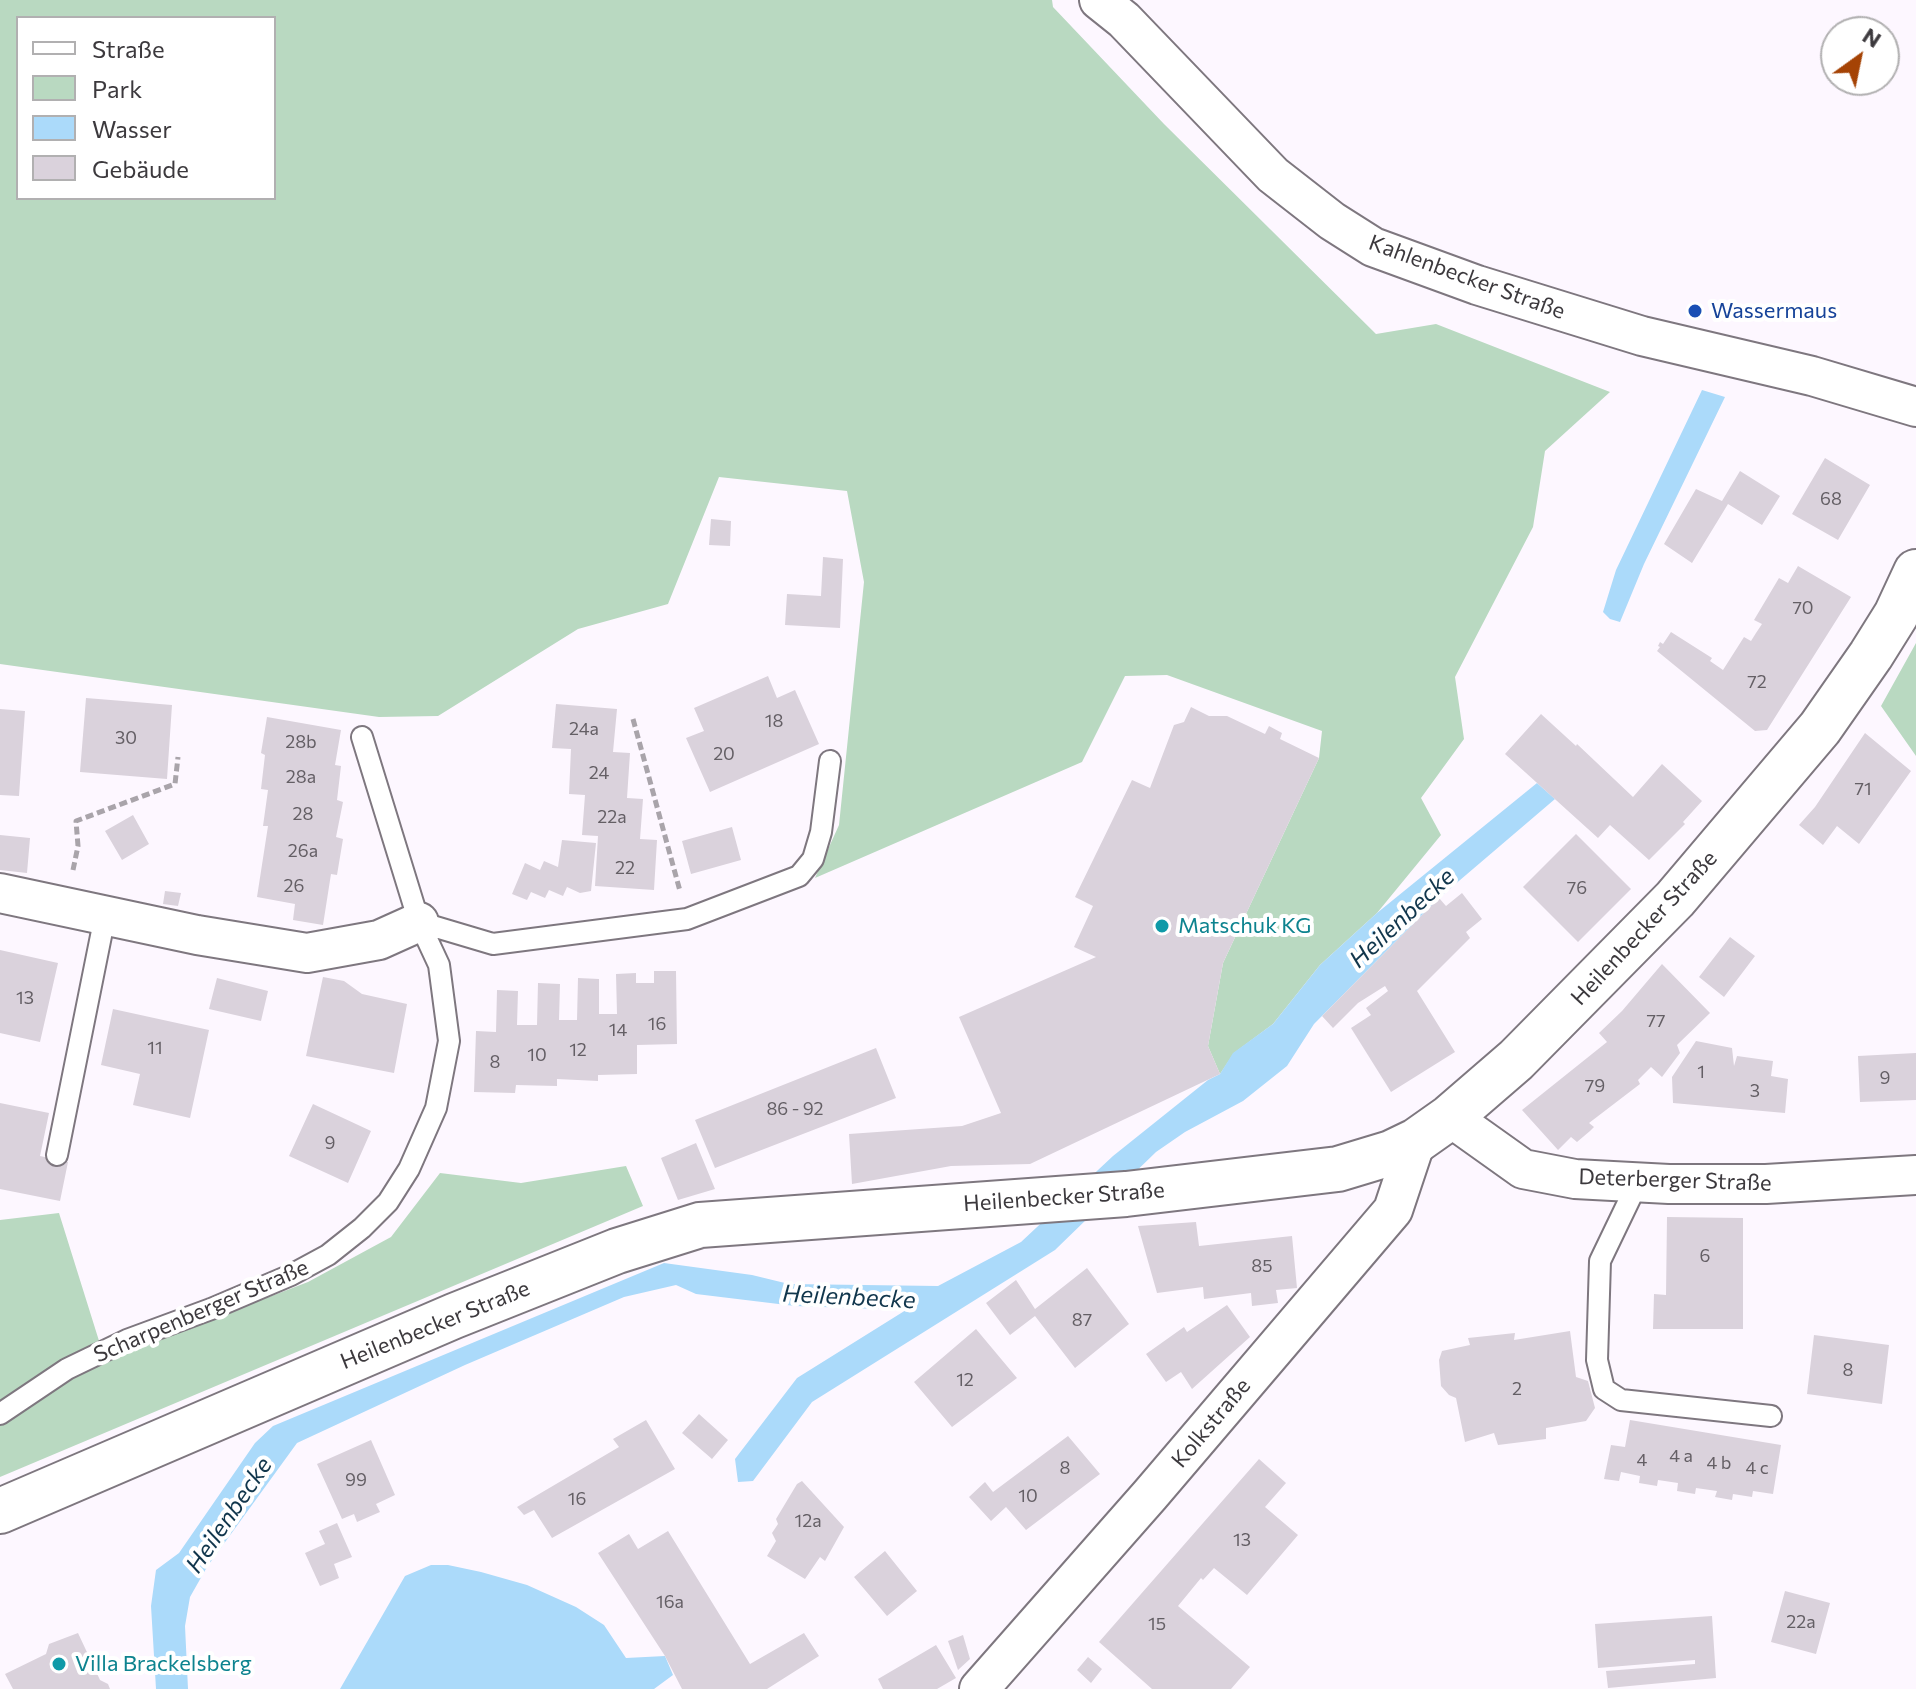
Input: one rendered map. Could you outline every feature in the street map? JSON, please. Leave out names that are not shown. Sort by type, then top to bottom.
[{"type":"main road","name":"Heilenbecker Straße","points":[[0,1511],[454,1316],[617,1251],[700,1225],[1126,1194],[1338,1169],[1391,1153],[1433,1129],[1516,1060],[1675,899],[1820,728],[1896,615],[1916,572]]},
{"type":"street","name":"Kahlenbecker Straße","points":[[1099,0],[1124,20],[1273,175],[1332,221],[1373,247],[1477,285],[1642,336],[1812,376],[1916,407]]},
{"type":"street","points":[[0,893],[105,916],[307,953],[379,940],[419,922]]},
{"type":"street","name":"Deterberger Straße","points":[[1433,1129],[1523,1169],[1575,1179],[1766,1184],[1916,1175]]},
{"type":"street","name":"Kolkstraße","points":[[979,1689],[1160,1484],[1393,1210],[1433,1129]]},
{"type":"lane","name":"Scharpenberger Straße","points":[[0,1414],[67,1369],[127,1340],[211,1309],[328,1255],[388,1202],[409,1169],[436,1108],[449,1041],[439,965],[419,922],[362,737]]},
{"type":"lane","points":[[419,922],[493,944],[687,919],[799,876],[813,859],[821,832],[830,761]]},
{"type":"lane","points":[[57,1155],[105,916]]},
{"type":"lane","points":[[1638,1182],[1600,1261],[1597,1360],[1604,1389],[1621,1400],[1771,1416]]},
{"type":"path","points":[[633,719],[687,919]]},
{"type":"path","points":[[66,907],[78,846],[76,821],[175,784],[178,757]]},
{"type":"green space","points":[[0,0],[1052,0],[1053,7],[1164,124],[1376,334],[1436,324],[1610,392],[1545,451],[1533,527],[1455,677],[1464,739],[1421,798],[1441,835],[1377,913],[1320,965],[1273,1024],[1234,1053],[1220,1074],[1208,1046],[1223,963],[1319,758],[1322,731],[1167,675],[1125,676],[1082,762],[815,878],[839,825],[864,582],[847,491],[719,477],[668,604],[578,629],[438,716],[379,717],[0,664]]},
{"type":"green space","points":[[1916,643],[1916,756],[1881,706]]},
{"type":"green space","points":[[626,1166],[643,1206],[0,1477],[0,1220],[59,1213],[105,1360],[308,1282],[391,1237],[440,1173],[521,1183]]},
{"type":"water","points":[[1702,390],[1725,397],[1644,564],[1620,622],[1610,619],[1603,612],[1616,570]]},
{"type":"water","name":"Heilenbecke","points":[[1537,783],[1555,799],[1439,898],[1314,1024],[1287,1066],[1243,1101],[1185,1132],[1156,1152],[1055,1250],[812,1402],[753,1481],[738,1482],[735,1459],[797,1378],[906,1310],[795,1306],[696,1294],[676,1285],[624,1297],[465,1365],[297,1443],[207,1567],[190,1597],[185,1626],[188,1689],[156,1689],[151,1606],[156,1570],[179,1553],[255,1443],[273,1426],[664,1263],[752,1275],[789,1284],[938,1286],[1021,1242],[1113,1156],[1208,1080],[1220,1074],[1233,1053],[1273,1024],[1320,965],[1377,913]]},
{"type":"water","points":[[431,1565],[448,1565],[527,1585],[576,1607],[604,1625],[626,1658],[665,1656],[673,1675],[654,1689],[340,1689],[405,1576]]},
{"type":"building","points":[[1825,458],[1870,485],[1838,540],[1792,514]]},
{"type":"building","points":[[1740,471],[1780,496],[1762,525],[1728,504],[1692,563],[1664,544],[1696,489],[1722,501]]},
{"type":"building","points":[[711,519],[731,521],[730,546],[709,545]]},
{"type":"building","points":[[823,557],[843,559],[840,628],[785,625],[787,594],[821,596]]},
{"type":"building","points":[[1798,566],[1851,597],[1767,730],[1755,731],[1657,651],[1658,646],[1671,632],[1712,658],[1710,661],[1723,670],[1744,637],[1751,641],[1762,624],[1754,620],[1779,578],[1788,583]]},
{"type":"building","points":[[768,676],[777,698],[795,690],[819,744],[710,792],[686,738],[704,731],[694,708]]},
{"type":"building","points":[[86,698],[172,705],[167,779],[80,772]]},
{"type":"building","points":[[556,704],[617,709],[613,752],[630,753],[627,798],[643,799],[640,839],[657,840],[654,890],[595,886],[598,836],[582,835],[585,795],[569,794],[571,749],[552,748]]},
{"type":"building","name":"Matschuk KG","points":[[1191,707],[1209,716],[1227,716],[1265,734],[1269,726],[1282,733],[1280,739],[1319,758],[1223,963],[1208,1046],[1220,1074],[1030,1164],[951,1166],[852,1184],[849,1134],[962,1126],[1001,1113],[959,1017],[1096,957],[1074,947],[1093,906],[1075,897],[1132,780],[1150,788],[1174,725],[1184,722]]},
{"type":"building","points":[[0,709],[25,711],[19,796],[0,795]]},
{"type":"building","points":[[1541,714],[1633,797],[1662,764],[1702,801],[1683,822],[1685,824],[1649,860],[1610,825],[1598,838],[1505,754]]},
{"type":"building","points":[[267,717],[341,730],[335,765],[341,766],[337,800],[343,802],[336,837],[343,839],[337,875],[331,874],[323,925],[293,920],[295,904],[257,897],[268,826],[263,826],[268,790],[261,789],[265,755],[261,753]]},
{"type":"building","points":[[1865,733],[1911,771],[1859,844],[1837,826],[1823,845],[1799,825],[1815,807]]},
{"type":"building","points":[[133,815],[149,844],[122,860],[105,831]]},
{"type":"building","points":[[732,827],[741,860],[691,874],[682,841]]},
{"type":"building","points":[[1576,834],[1631,889],[1578,942],[1523,887]]},
{"type":"building","points":[[0,835],[30,838],[27,873],[0,870]]},
{"type":"building","points":[[562,840],[596,843],[591,891],[580,893],[567,887],[563,896],[549,890],[545,898],[531,892],[527,900],[512,894],[525,863],[540,870],[544,861],[558,867]]},
{"type":"building","points":[[165,891],[181,893],[178,906],[163,904]]},
{"type":"building","points":[[1462,893],[1482,919],[1466,932],[1470,938],[1417,991],[1455,1052],[1391,1092],[1351,1028],[1371,1015],[1366,1008],[1388,991],[1385,986],[1358,1003],[1333,1028],[1322,1016],[1439,898],[1446,906]]},
{"type":"building","points":[[1730,937],[1755,956],[1724,997],[1699,977]]},
{"type":"building","points":[[0,950],[58,963],[40,1042],[0,1033]]},
{"type":"building","points":[[1662,964],[1710,1013],[1677,1045],[1680,1053],[1662,1077],[1651,1067],[1638,1080],[1640,1084],[1589,1123],[1594,1127],[1590,1131],[1577,1142],[1571,1137],[1558,1150],[1522,1110],[1607,1042],[1599,1033]]},
{"type":"building","points":[[654,971],[676,971],[677,1044],[637,1045],[637,1074],[598,1075],[598,1081],[557,1079],[557,1086],[516,1085],[515,1093],[474,1092],[476,1031],[496,1032],[497,990],[518,991],[517,1025],[537,1025],[538,983],[560,984],[559,1020],[577,1020],[578,978],[599,979],[599,1014],[617,1014],[616,974],[636,973],[636,983],[654,983]]},
{"type":"building","points":[[323,977],[344,981],[362,994],[407,1004],[394,1073],[306,1056]]},
{"type":"building","points":[[217,978],[268,991],[261,1021],[209,1009]]},
{"type":"building","points":[[113,1009],[209,1030],[190,1118],[133,1105],[140,1074],[101,1065]]},
{"type":"building","points":[[1696,1041],[1732,1048],[1734,1066],[1737,1056],[1773,1061],[1771,1076],[1788,1079],[1785,1113],[1673,1103],[1672,1077]]},
{"type":"building","points":[[876,1048],[896,1098],[715,1168],[695,1120]]},
{"type":"building","points":[[1916,1053],[1916,1100],[1860,1102],[1858,1056]]},
{"type":"building","points":[[0,1103],[49,1113],[40,1156],[68,1162],[60,1201],[0,1189]]},
{"type":"building","points":[[313,1104],[371,1131],[348,1183],[289,1156]]},
{"type":"building","points":[[696,1143],[715,1189],[678,1200],[661,1158]]},
{"type":"building","points":[[1667,1217],[1743,1218],[1743,1329],[1653,1329],[1654,1294],[1666,1295]]},
{"type":"building","points":[[1196,1222],[1199,1246],[1292,1236],[1297,1288],[1276,1290],[1278,1303],[1252,1306],[1251,1293],[1204,1299],[1203,1287],[1157,1293],[1138,1226]]},
{"type":"building","points":[[1087,1268],[1129,1324],[1075,1368],[1035,1316],[1010,1335],[986,1303],[1016,1280],[1035,1309]]},
{"type":"building","points":[[1227,1305],[1250,1337],[1192,1389],[1181,1372],[1166,1382],[1146,1354],[1184,1327],[1187,1332]]},
{"type":"building","points":[[976,1329],[1017,1378],[952,1427],[914,1382]]},
{"type":"building","points":[[1570,1331],[1576,1377],[1588,1381],[1595,1408],[1586,1421],[1546,1428],[1546,1439],[1498,1445],[1494,1433],[1465,1442],[1456,1398],[1441,1386],[1439,1360],[1442,1351],[1470,1345],[1468,1338],[1515,1333],[1514,1340]]},
{"type":"building","points":[[1814,1335],[1889,1345],[1882,1404],[1807,1394]]},
{"type":"building","points":[[699,1414],[728,1440],[712,1459],[682,1433]]},
{"type":"building","points":[[646,1420],[675,1469],[552,1538],[534,1510],[524,1515],[517,1507],[619,1447],[613,1439]]},
{"type":"building","points":[[1630,1420],[1781,1445],[1773,1494],[1753,1491],[1752,1497],[1733,1494],[1732,1500],[1715,1497],[1717,1491],[1696,1488],[1695,1494],[1677,1491],[1678,1483],[1658,1480],[1657,1486],[1639,1483],[1640,1476],[1621,1472],[1619,1481],[1604,1479],[1611,1445],[1625,1447]]},
{"type":"building","points":[[1068,1436],[1100,1474],[1026,1530],[1006,1507],[991,1521],[969,1497],[985,1482],[993,1492]]},
{"type":"building","points":[[371,1440],[395,1495],[376,1504],[380,1512],[357,1522],[354,1514],[342,1519],[317,1464]]},
{"type":"building","points":[[1259,1459],[1286,1483],[1265,1507],[1298,1535],[1247,1595],[1214,1568],[1203,1580],[1201,1578],[1178,1606],[1250,1667],[1231,1689],[1152,1689],[1099,1642]]},
{"type":"building","points":[[802,1481],[844,1527],[825,1561],[820,1557],[805,1579],[767,1556],[776,1541],[772,1533],[778,1524],[776,1519],[797,1484]]},
{"type":"building","points":[[337,1523],[352,1557],[334,1564],[339,1578],[320,1586],[305,1553],[325,1544],[319,1531]]},
{"type":"building","points":[[668,1531],[750,1664],[804,1633],[819,1656],[767,1689],[682,1689],[665,1656],[598,1553],[629,1534],[638,1549]]},
{"type":"building","points":[[885,1551],[917,1591],[887,1616],[854,1577]]},
{"type":"building","points":[[1785,1591],[1830,1603],[1816,1654],[1771,1642]]},
{"type":"building","points":[[1712,1616],[1716,1678],[1608,1688],[1606,1671],[1695,1664],[1695,1660],[1598,1668],[1595,1624]]},
{"type":"building","name":"Villa Brackelsberg","points":[[78,1633],[100,1680],[110,1689],[13,1689],[5,1674],[46,1654],[49,1644]]},
{"type":"building","points":[[963,1635],[970,1659],[958,1670],[948,1641]]},
{"type":"building","points":[[936,1645],[956,1678],[937,1689],[883,1689],[878,1679]]},
{"type":"building","points":[[1088,1657],[1102,1669],[1091,1683],[1077,1670]]},
{"type":"place","name":"Wassermaus","points":[[1695,311]]},
{"type":"place","name":"Matschuk KG","points":[[1162,926]]},
{"type":"place","name":"Villa Brackelsberg","points":[[59,1664]]}]
